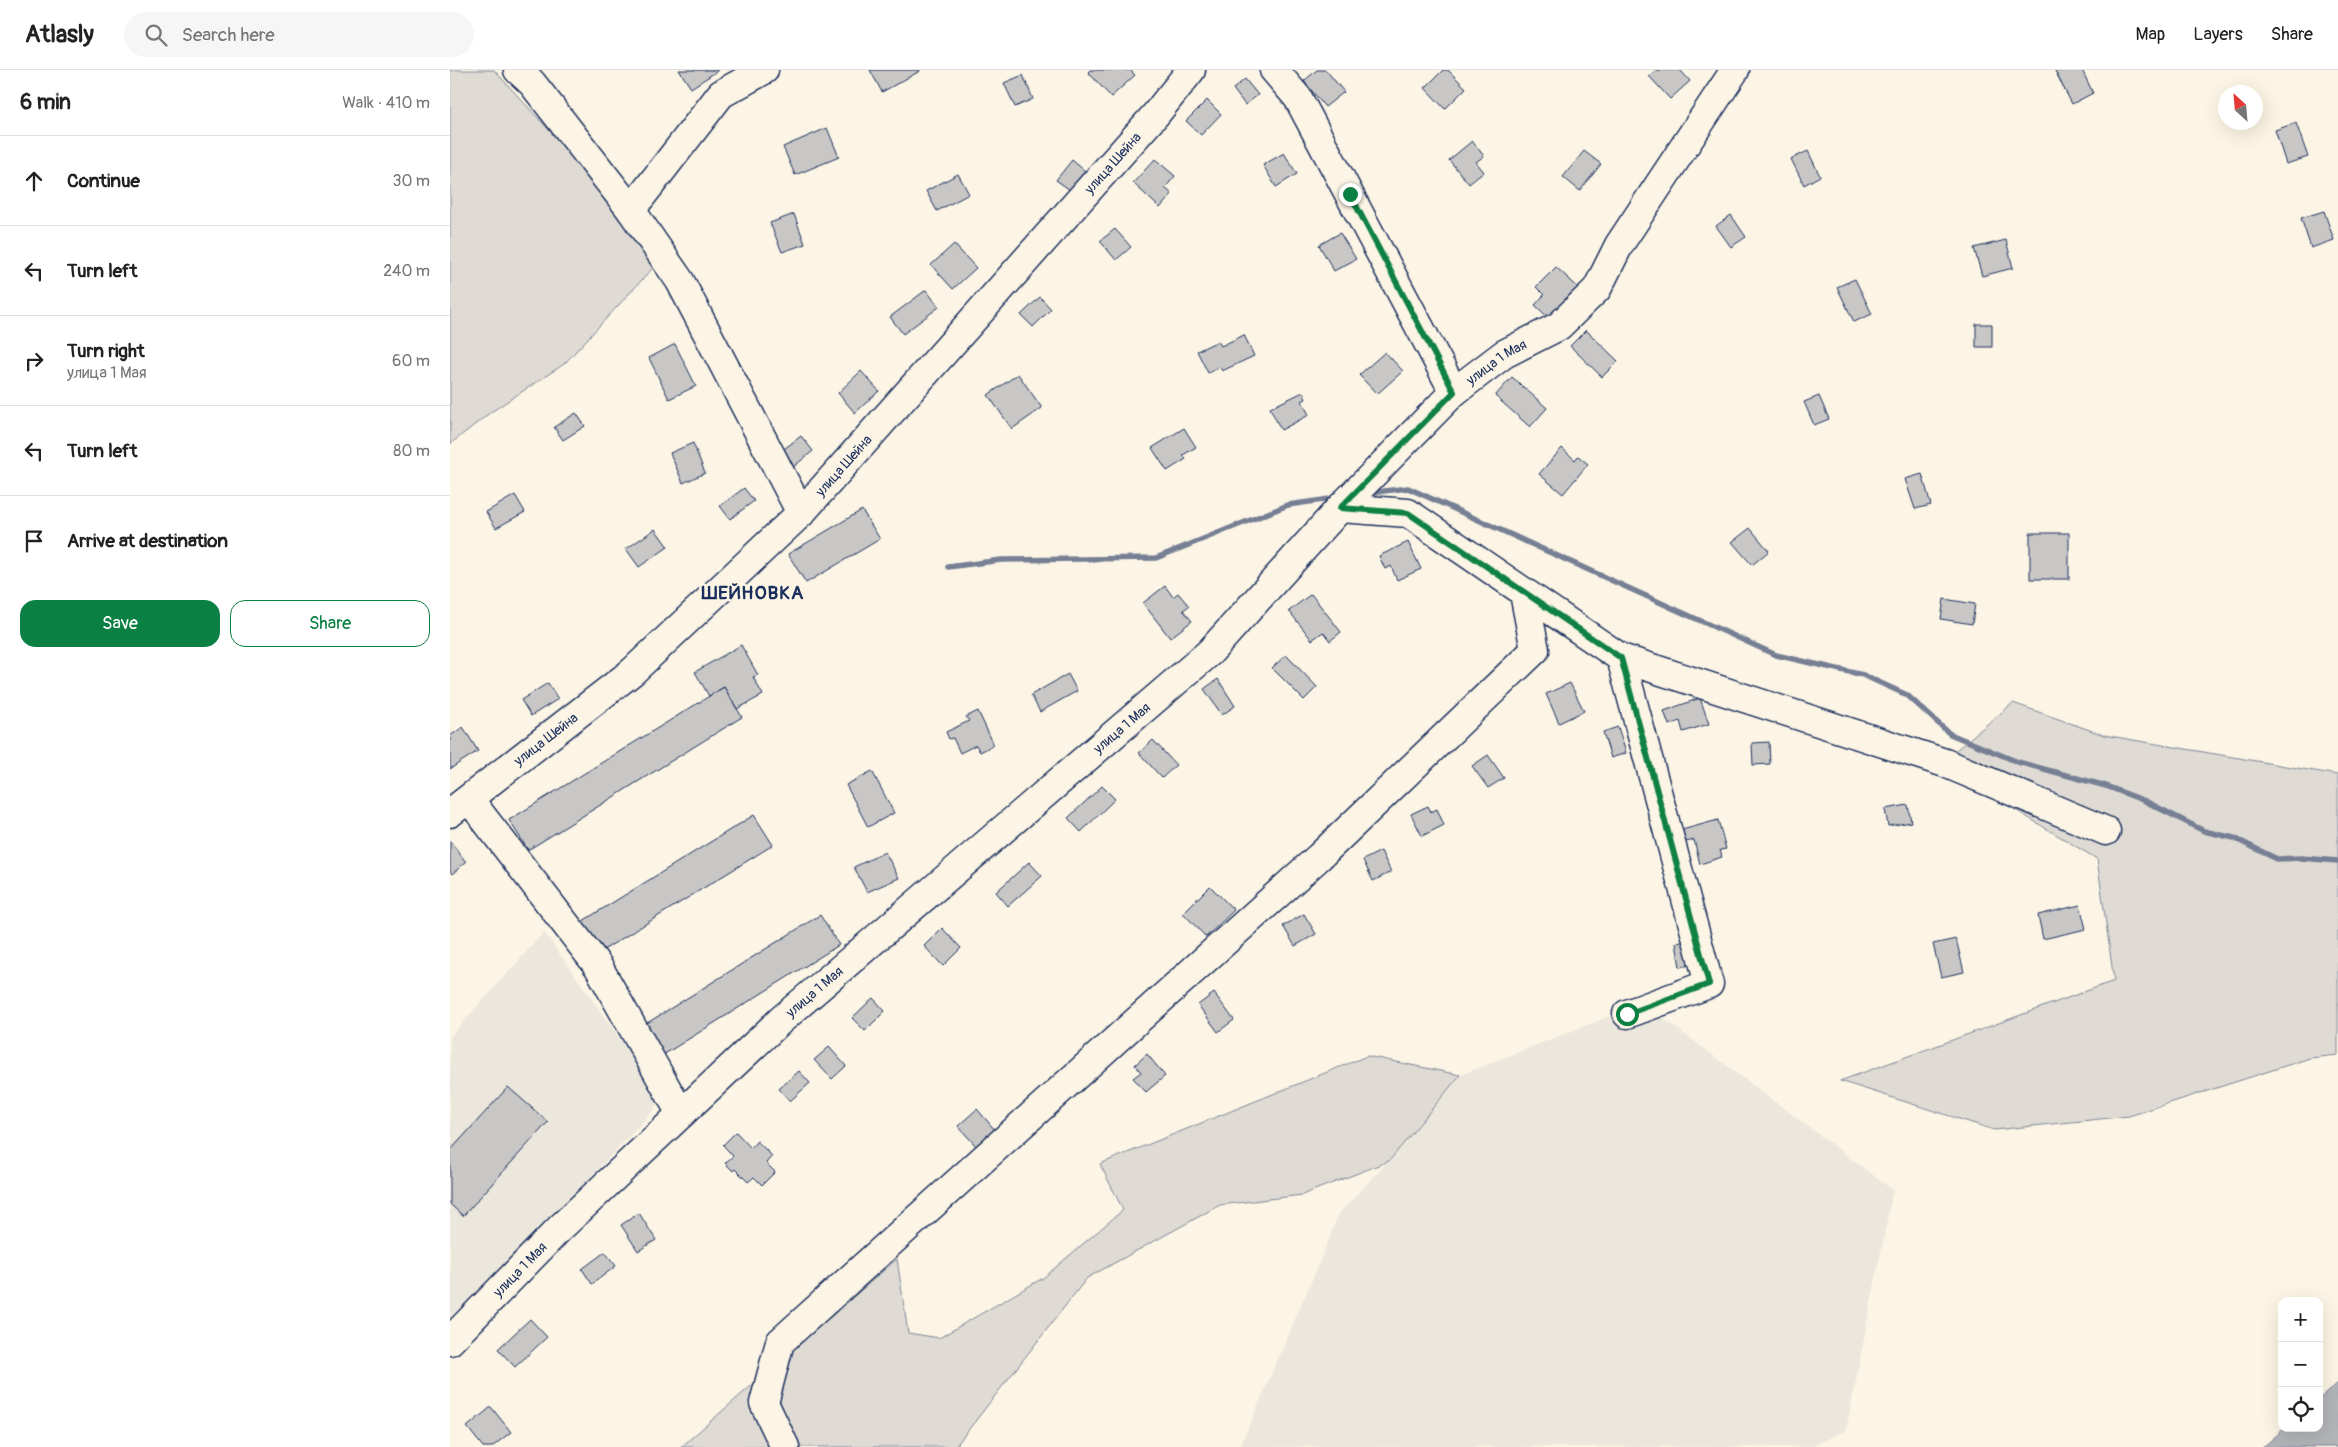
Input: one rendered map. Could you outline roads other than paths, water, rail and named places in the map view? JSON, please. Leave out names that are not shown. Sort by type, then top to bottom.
[{"type":"street","points":[[632,210],[722,94],[764,70]]},
{"type":"street","name":"улица Шейна","points":[[459,806],[632,672],[800,513],[1156,114],[1192,70]]},
{"type":"street","points":[[1274,70],[1298,98],[1454,392]]},
{"type":"street","name":"улица 1 Мая","points":[[450,1341],[560,1228],[780,1020],[1210,652],[1340,508],[1454,392],[1504,354],[1559,326],[1597,289],[1619,245],[1735,70]]},
{"type":"street","points":[[525,74],[632,210],[680,281],[800,513]]},
{"type":"street","points":[[1340,508],[1408,513],[1621,658],[1945,763],[2106,831]]},
{"type":"street","points":[[784,1447],[764,1403],[780,1342],[1319,857],[1535,650],[1524,593]]},
{"type":"street","points":[[1621,658],[1709,984],[1627,1014]]},
{"type":"street","points":[[459,806],[598,966],[681,1114]]},
{"type":"waterway","points":[[1368,493],[1408,488],[1776,655],[1863,675],[1907,695],[1950,734],[2018,762],[2106,786],[2145,801],[2204,831],[2234,838],[2277,859],[2301,858],[2338,861]]},
{"type":"waterway","points":[[948,567],[1001,560],[1156,558],[1288,505],[1337,498]]},
{"type":"district","name":"ШЕЙНОВКА","points":[[753,593]]}]
